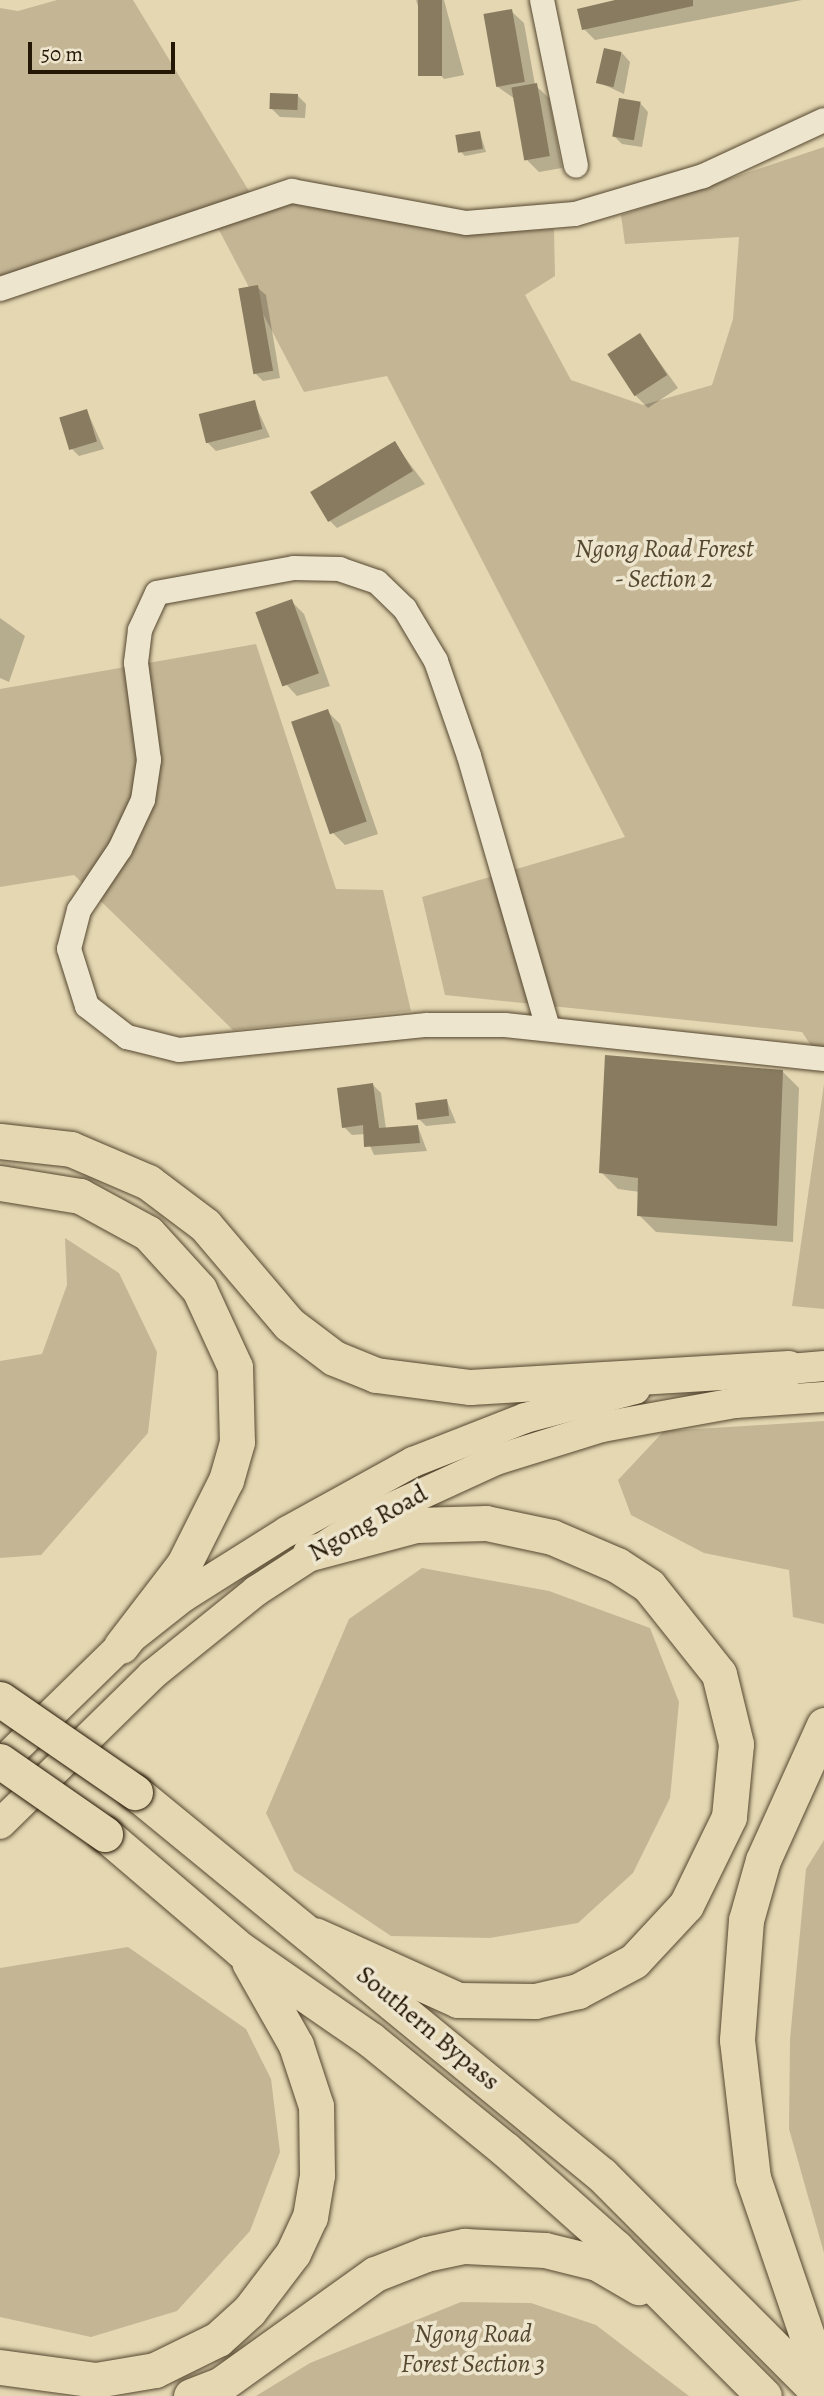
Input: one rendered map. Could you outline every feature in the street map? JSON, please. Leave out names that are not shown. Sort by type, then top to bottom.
[{"type":"highway","points":[[0,1141],[71,1149],[148,1182],[205,1225],[289,1324],[334,1358],[376,1376],[470,1387],[788,1368]]},
{"type":"highway","points":[[0,1183],[80,1196],[148,1233],[199,1289],[235,1367],[237,1442],[222,1490],[184,1564],[121,1646]]},
{"type":"highway","points":[[310,1553],[416,1525],[486,1523],[552,1537],[617,1565],[649,1586],[719,1674],[736,1744],[729,1816],[686,1905],[634,1961],[578,1991],[535,2001],[458,2000],[315,1935]]},
{"type":"highway","name":"Southern Bypass","points":[[0,1699],[135,1792],[315,1935],[602,2175],[822,2396]]},
{"type":"highway","points":[[824,1725],[763,1860],[746,1920],[737,2040],[753,2178],[824,2385]]},
{"type":"highway","name":"Southern Bypass","points":[[0,1762],[105,1834],[241,1950],[370,2040],[506,2150],[680,2311],[764,2396]]},
{"type":"highway","points":[[0,2367],[96,2381],[155,2370],[218,2339],[258,2302],[293,2253],[310,2217],[317,2175],[316,2106],[296,2045],[241,1950]]},
{"type":"highway","points":[[191,2396],[220,2385],[375,2274],[466,2246],[545,2250],[597,2263],[680,2311]]},
{"type":"main road","name":"Ngong Road","points":[[0,1762],[121,1646],[183,1597],[413,1462],[577,1401],[788,1368],[824,1366]]},
{"type":"main road","name":"Ngong Road","points":[[0,1824],[152,1675],[310,1553],[425,1491],[548,1443],[734,1403],[824,1397]]},
{"type":"street","points":[[542,0],[576,166]]},
{"type":"street","points":[[0,289],[292,191],[466,223],[575,214],[703,176],[824,120]]},
{"type":"street","points":[[548,1028],[481,793],[436,661],[405,609],[377,582],[340,569],[294,568],[157,593],[143,617],[136,663],[149,760],[143,800],[120,849],[79,910],[69,949],[87,1006],[127,1037],[179,1050],[427,1025],[548,1028],[824,1059]]},
{"type":"green space","name":"Ngong Road Forest - Section 2","points":[[57,0],[133,0],[249,191],[459,235],[554,229],[555,276],[525,295],[571,380],[643,405],[712,385],[733,319],[739,237],[625,244],[621,215],[824,147],[824,1065],[802,1032],[445,995],[422,897],[625,837],[387,376],[304,392],[219,230],[0,279],[0,8],[18,11]]},
{"type":"green space","points":[[256,644],[336,889],[383,890],[411,1011],[233,1030],[74,875],[0,887],[0,689]]},
{"type":"green space","points":[[824,1084],[824,1309],[792,1306]]},
{"type":"green space","points":[[65,1238],[119,1273],[157,1352],[148,1433],[41,1555],[0,1558],[0,1361],[42,1354],[67,1285]]},
{"type":"green space","points":[[824,1421],[824,1624],[793,1617],[789,1570],[704,1553],[631,1515],[618,1480],[664,1431]]},
{"type":"green space","points":[[422,1568],[549,1591],[650,1628],[679,1702],[670,1798],[633,1873],[578,1923],[490,1938],[391,1936],[294,1871],[266,1813],[349,1619]]},
{"type":"green space","points":[[824,1840],[824,2253],[789,2129],[790,2039],[806,1869]]},
{"type":"green space","points":[[128,1947],[246,2029],[271,2079],[280,2152],[250,2231],[177,2311],[91,2337],[0,2317],[0,1968]]},
{"type":"green space","name":"Ngong Road Forest Section 3","points":[[461,2302],[531,2303],[596,2325],[689,2396],[256,2396],[310,2363]]},
{"type":"building","points":[[418,0],[442,0],[442,76],[418,76]]},
{"type":"building","points":[[615,0],[693,0],[693,6],[582,30],[577,9]]},
{"type":"building","points":[[512,9],[525,82],[496,87],[483,14]]},
{"type":"building","points":[[604,48],[622,52],[613,87],[596,83]]},
{"type":"building","points":[[537,83],[550,156],[524,160],[511,88]]},
{"type":"building","points":[[270,93],[298,94],[297,110],[269,109]]},
{"type":"building","points":[[619,98],[641,102],[634,140],[612,136]]},
{"type":"building","points":[[480,131],[483,149],[458,153],[455,135]]},
{"type":"building","points":[[258,285],[273,371],[253,374],[238,288]]},
{"type":"building","points":[[640,333],[667,375],[635,396],[607,354]]},
{"type":"building","points":[[255,400],[262,429],[206,443],[199,414]]},
{"type":"building","points":[[87,409],[97,442],[69,450],[59,417]]},
{"type":"building","points":[[395,441],[413,471],[328,522],[310,492]]},
{"type":"building","points":[[292,599],[319,673],[282,687],[255,612]]},
{"type":"building","points":[[328,709],[367,822],[330,834],[291,722]]},
{"type":"building","points":[[605,1055],[783,1070],[777,1226],[637,1216],[638,1178],[599,1173]]},
{"type":"building","points":[[373,1083],[379,1128],[418,1125],[420,1143],[364,1147],[363,1125],[342,1128],[337,1088]]},
{"type":"building","points":[[447,1099],[449,1116],[417,1120],[415,1103]]}]
